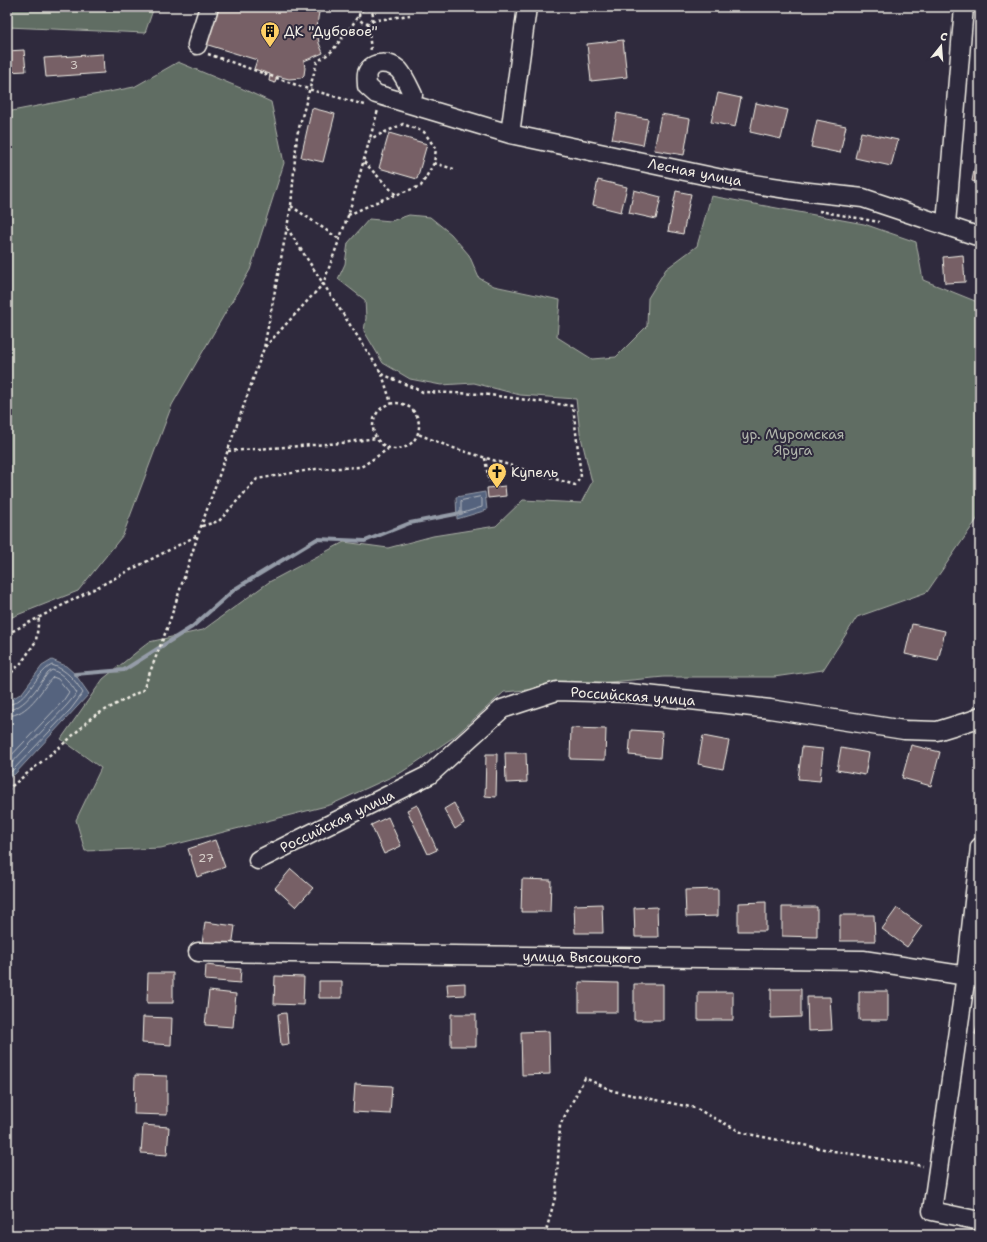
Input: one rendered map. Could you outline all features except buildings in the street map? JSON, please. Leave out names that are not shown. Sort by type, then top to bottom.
[{"type":"street","points":[[197,44],[209,7]]},
{"type":"street","points":[[510,134],[527,7]]},
{"type":"street","points":[[946,224],[964,7]]},
{"type":"street","name":"Лесная улица","points":[[410,104],[510,134],[727,180],[800,191],[863,198],[980,236]]},
{"type":"street","name":"Российская улица","points":[[258,860],[429,775],[502,709],[557,691],[637,694],[770,710],[904,730],[937,731],[973,720],[980,716]]},
{"type":"street","points":[[980,847],[973,976],[932,1211],[980,1221]]},
{"type":"street","name":"улица Высоцкого","points":[[198,952],[863,960],[973,976]]},
{"type":"path","points":[[7,790],[68,740],[92,717],[143,690],[168,626],[198,535],[264,348],[291,206],[297,135],[308,89],[317,62],[332,51],[353,24],[361,7]]},
{"type":"path","points":[[359,12],[363,9],[368,9],[372,12],[372,21]]},
{"type":"path","points":[[358,16],[359,20],[363,23],[368,23],[372,21],[410,15]]},
{"type":"path","points":[[368,23],[370,45]]},
{"type":"path","points":[[197,44],[201,51],[308,89],[378,109],[348,216],[323,284],[264,348]]},
{"type":"path","points":[[348,216],[381,200],[421,186],[434,163],[436,149],[424,132],[403,124],[370,139]]},
{"type":"path","points":[[363,162],[396,195]]},
{"type":"path","points":[[434,163],[457,170]]},
{"type":"path","points":[[291,206],[339,239]]},
{"type":"path","points":[[287,228],[382,374],[392,403]]},
{"type":"path","points":[[382,374],[423,392],[482,394],[573,406],[581,477],[575,485],[450,447],[418,434]]},
{"type":"path","points":[[392,403],[404,404],[414,411],[419,422],[418,434],[411,444],[400,450],[388,448],[378,442],[376,438],[373,431],[374,419],[380,409],[392,403]]},
{"type":"path","points":[[228,451],[342,443],[376,438]]},
{"type":"path","points":[[202,526],[219,521],[257,479],[316,469],[361,467],[388,448]]},
{"type":"path","points":[[485,458],[489,482]]},
{"type":"path","points":[[7,634],[198,535]]},
{"type":"path","points":[[7,676],[22,662],[36,641],[39,617]]},
{"type":"path","points":[[545,1235],[556,1194],[560,1125],[585,1078],[613,1091],[695,1108],[743,1133],[839,1152],[939,1168]]},
{"type":"green space","points":[[7,7],[154,7],[145,33],[7,27]]},
{"type":"green space","points":[[178,62],[271,102],[284,163],[250,270],[172,405],[123,535],[78,591],[7,619],[7,112],[134,87]]},
{"type":"green space","name":"ур. Муромская Яруга","points":[[711,196],[864,224],[916,242],[923,280],[980,303],[980,515],[927,592],[857,617],[823,670],[774,677],[664,677],[504,692],[454,737],[402,772],[330,805],[161,848],[85,851],[76,820],[101,768],[61,739],[103,679],[149,642],[203,630],[269,582],[344,542],[388,548],[433,536],[496,526],[523,500],[581,503],[592,482],[580,433],[576,399],[520,395],[474,383],[441,385],[410,379],[383,363],[364,331],[366,318],[365,300],[338,279],[345,264],[348,243],[369,219],[391,221],[409,215],[430,217],[451,234],[469,255],[479,278],[494,286],[560,300],[557,337],[592,359],[616,357],[647,326],[648,298],[666,269],[697,246]]},
{"type":"water","points":[[485,492],[487,510],[457,519],[456,497]]},
{"type":"water","points":[[52,660],[66,666],[75,674],[89,694],[15,774],[7,779],[7,702],[22,693],[42,666]]},
{"type":"waterway","points":[[75,674],[124,670],[192,627],[235,589],[317,539],[365,541],[410,523],[461,513]]},
{"type":"place","name":"ДК \"Дубовое\"","points":[[270,48]]},
{"type":"place","name":"Купель","points":[[497,489]]}]
